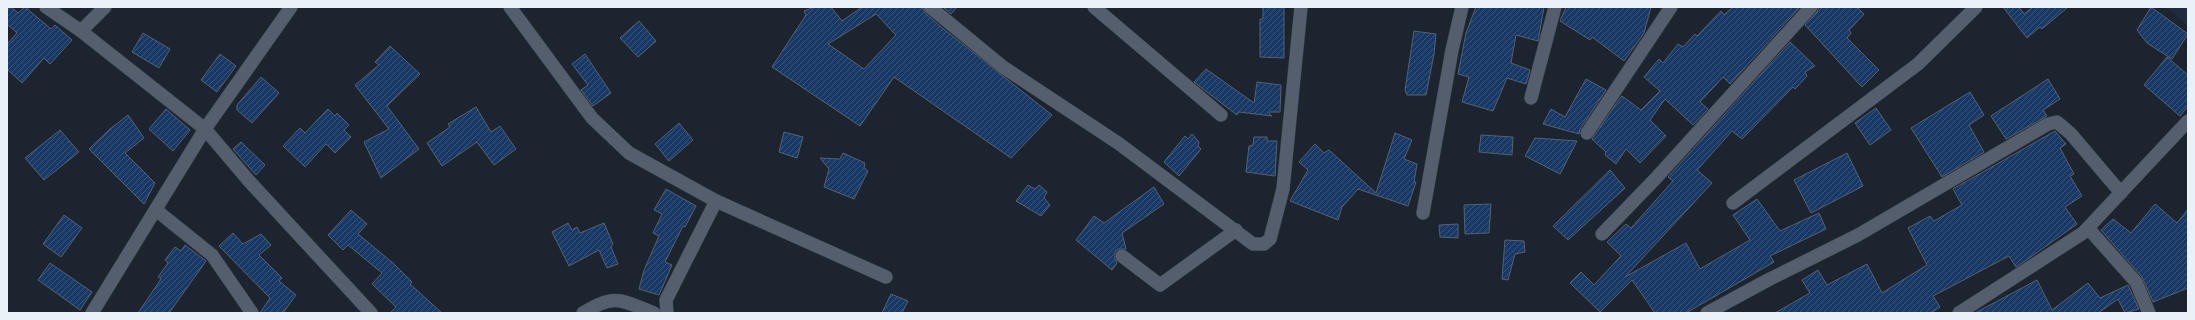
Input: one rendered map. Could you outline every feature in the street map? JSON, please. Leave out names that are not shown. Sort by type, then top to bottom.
[{"type":"street","points":[[46,7],[81,31],[204,129],[255,187],[371,313]]},
{"type":"street","points":[[81,31],[105,7]]},
{"type":"street","points":[[92,313],[204,129],[291,7]]},
{"type":"street","points":[[510,7],[592,118],[629,153],[716,201],[886,277]]},
{"type":"street","points":[[930,7],[1003,67],[1118,143],[1253,244],[1264,244],[1270,239],[1283,189],[1301,7]]},
{"type":"street","points":[[1094,7],[1221,115]]},
{"type":"street","points":[[1423,213],[1452,50],[1462,7]]},
{"type":"street","points":[[1531,98],[1555,7]]},
{"type":"street","points":[[1587,133],[1671,7]]},
{"type":"street","points":[[1602,234],[1657,177],[1811,7]]},
{"type":"street","points":[[1733,203],[1918,64],[1976,7]]},
{"type":"street","points":[[1959,313],[2088,228],[2188,121]]},
{"type":"street","points":[[1707,313],[1768,280],[1858,235],[2048,124],[2057,122],[2071,134],[2121,193]]},
{"type":"street","points":[[667,313],[666,300],[716,201]]},
{"type":"street","points":[[156,210],[212,255],[252,313]]},
{"type":"street","points":[[2088,228],[2136,282],[2149,313]]},
{"type":"street","points":[[1122,256],[1160,285],[1236,230]]},
{"type":"street","points":[[583,313],[600,302],[620,299],[654,313]]},
{"type":"shaded area","points":[[2166,7],[2188,7],[2188,26]]},
{"type":"building","points":[[7,7],[11,7],[18,13],[25,7],[51,29],[55,25],[72,40],[50,64],[44,58],[22,83],[7,69],[7,44],[17,33],[7,24]]},
{"type":"building","points":[[814,7],[831,7],[842,21],[862,7],[922,7],[925,13],[941,27],[1052,115],[1011,158],[894,77],[860,126],[772,67],[806,15],[804,11]],"holes":[[[876,14],[896,35],[864,69],[828,44]]]},
{"type":"building","points":[[943,7],[957,7],[951,14]]},
{"type":"building","points":[[1263,7],[1284,7],[1284,58],[1260,57],[1260,19],[1263,19]]},
{"type":"building","points":[[1476,7],[1544,7],[1538,41],[1516,35],[1511,63],[1530,70],[1526,84],[1507,78],[1493,111],[1462,102],[1469,77],[1458,74],[1466,33]]},
{"type":"building","points":[[1566,7],[1651,7],[1644,33],[1624,61],[1592,37],[1590,40],[1560,21]]},
{"type":"building","points":[[1733,7],[1800,7],[1730,84],[1723,77],[1700,102],[1708,109],[1693,125],[1665,99],[1650,120],[1666,136],[1640,163],[1626,149],[1616,164],[1605,155],[1606,152],[1592,139],[1620,98],[1622,96],[1641,110],[1660,91],[1644,77],[1659,59],[1663,63],[1678,44],[1683,47],[1695,34],[1697,36],[1721,11],[1724,15]]},
{"type":"building","points":[[1819,7],[1857,7],[1864,14],[1849,30],[1851,33],[1847,38],[1879,70],[1862,87],[1805,25],[1817,12]]},
{"type":"building","points":[[2003,7],[2019,7],[2024,14],[2033,7],[2068,7],[2042,29],[2040,27],[2027,38]]},
{"type":"building","points":[[2151,7],[2188,34],[2172,59],[2147,43],[2137,30]]},
{"type":"building","points":[[639,21],[656,41],[638,57],[620,38]]},
{"type":"building","points":[[1414,31],[1436,34],[1434,54],[1426,95],[1407,95],[1405,90]]},
{"type":"building","points":[[143,33],[170,49],[159,68],[132,52]]},
{"type":"building","points":[[1790,42],[1815,66],[1805,72],[1807,76],[1795,89],[1793,87],[1742,139],[1732,131],[1697,170],[1712,183],[1625,277],[1686,243],[1700,269],[1750,240],[1733,215],[1757,199],[1780,231],[1819,213],[1826,229],[1770,256],[1774,262],[1686,313],[1655,313],[1632,280],[1600,312],[1570,283],[1581,272],[1594,285],[1621,256],[1607,242],[1626,224],[1631,228],[1673,181],[1668,177]]},
{"type":"building","points":[[390,46],[420,74],[387,106],[419,149],[381,178],[364,142],[389,129],[355,85],[379,65],[375,62]]},
{"type":"building","points":[[220,54],[236,66],[217,92],[201,80]]},
{"type":"building","points":[[585,54],[611,93],[593,106],[581,90],[588,85],[572,64]]},
{"type":"building","points":[[2167,57],[2188,75],[2188,106],[2180,116],[2144,85]]},
{"type":"building","points":[[1206,69],[1254,103],[1257,82],[1281,85],[1280,112],[1270,112],[1269,114],[1272,116],[1239,112],[1237,115],[1194,82]]},
{"type":"building","points":[[261,77],[279,93],[252,123],[237,110],[237,105]]},
{"type":"building","points":[[1586,79],[1606,90],[1580,129],[1579,134],[1543,124],[1551,109],[1565,117]]},
{"type":"building","points":[[2048,79],[2060,99],[2043,110],[2047,116],[2006,139],[1991,116]]},
{"type":"building","points":[[1970,92],[1984,115],[1969,125],[1984,152],[1942,177],[1911,128]]},
{"type":"building","points":[[476,107],[491,132],[500,126],[516,149],[494,165],[477,142],[442,166],[427,143],[450,127],[448,124]]},
{"type":"building","points":[[1876,108],[1891,130],[1870,145],[1855,123]]},
{"type":"building","points":[[166,109],[190,130],[173,151],[149,129]]},
{"type":"building","points":[[328,109],[335,116],[337,113],[349,125],[344,130],[351,137],[335,153],[326,144],[305,167],[283,146],[300,128],[305,133]]},
{"type":"building","points":[[128,115],[144,138],[125,153],[155,183],[144,204],[89,149],[110,129]]},
{"type":"building","points":[[679,123],[693,140],[669,161],[655,144]]},
{"type":"building","points":[[60,130],[79,152],[44,180],[25,158]]},
{"type":"building","points":[[2055,131],[2066,144],[2060,148],[2074,174],[2070,176],[2082,196],[2065,207],[2077,224],[2016,267],[2009,256],[1933,296],[1940,307],[1931,313],[1775,313],[1810,293],[1802,280],[1818,270],[1827,285],[1867,264],[1882,293],[1927,265],[1908,228],[1930,216],[1934,221],[1962,205],[1953,189]]},
{"type":"building","points":[[784,132],[803,137],[797,158],[779,152]]},
{"type":"building","points":[[1395,133],[1412,140],[1404,159],[1417,164],[1414,182],[1416,182],[1408,206],[1358,189],[1342,207],[1338,220],[1290,201],[1308,170],[1299,162],[1315,144],[1324,153],[1329,150],[1376,193]]},
{"type":"building","points":[[1192,134],[1199,142],[1198,146],[1201,149],[1179,176],[1164,162],[1185,136],[1188,139]]},
{"type":"building","points":[[1481,135],[1513,137],[1512,155],[1479,152]]},
{"type":"building","points":[[1254,137],[1267,137],[1267,141],[1277,141],[1275,176],[1246,172],[1249,146],[1253,145]]},
{"type":"building","points":[[1535,138],[1577,141],[1560,174],[1525,156]]},
{"type":"building","points":[[241,142],[265,165],[256,175],[233,149]]},
{"type":"building","points":[[843,153],[865,163],[864,168],[868,171],[854,199],[824,187],[829,169],[820,158],[840,159]]},
{"type":"building","points":[[1847,153],[1863,186],[1811,213],[1794,180]]},
{"type":"building","points":[[1610,170],[1625,188],[1568,240],[1553,226]]},
{"type":"building","points":[[1028,185],[1035,189],[1039,185],[1047,192],[1044,198],[1050,205],[1041,216],[1016,201]]},
{"type":"building","points":[[1154,187],[1164,204],[1122,233],[1126,249],[1119,249],[1115,251],[1115,259],[1117,263],[1112,270],[1076,240],[1094,216],[1104,223]]},
{"type":"building","points":[[666,189],[696,206],[685,227],[683,226],[665,262],[672,265],[659,295],[639,289],[644,270],[659,236],[653,233],[662,214],[654,210]]},
{"type":"building","points":[[1491,204],[1489,233],[1465,234],[1464,205]]},
{"type":"building","points":[[2155,204],[2177,223],[2188,209],[2188,288],[2153,302],[2142,277],[2101,230],[2113,219],[2131,233]]},
{"type":"building","points":[[351,210],[367,224],[358,234],[393,263],[412,282],[410,284],[442,313],[390,313],[396,307],[372,284],[382,273],[348,245],[343,250],[328,235]]},
{"type":"building","points":[[64,215],[82,228],[61,257],[43,244]]},
{"type":"building","points":[[568,223],[572,230],[577,227],[580,233],[604,223],[613,244],[611,247],[618,264],[607,268],[599,250],[569,266],[552,232]]},
{"type":"building","points":[[1458,224],[1458,238],[1440,237],[1439,225]]},
{"type":"building","points":[[233,233],[243,244],[261,234],[271,245],[259,255],[282,278],[279,281],[296,295],[283,313],[260,313],[270,298],[219,246]]},
{"type":"building","points":[[1505,240],[1524,241],[1525,252],[1515,254],[1508,280],[1502,279]]},
{"type":"building","points":[[185,245],[206,261],[169,313],[138,313],[161,279],[158,277],[168,263],[165,260],[175,247],[181,251]]},
{"type":"building","points":[[50,263],[92,292],[80,310],[38,280]]},
{"type":"building","points":[[2037,280],[2052,310],[2088,283],[2100,298],[2128,285],[2139,309],[2125,313],[2118,299],[2098,313],[1975,313]]},
{"type":"building","points":[[891,294],[908,301],[902,313],[882,313]]}]
